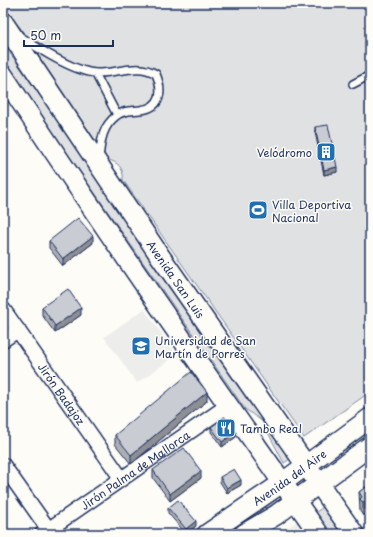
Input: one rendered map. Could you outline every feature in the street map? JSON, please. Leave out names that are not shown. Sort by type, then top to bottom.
[{"type":"main road","name":"Avenida San Luis","points":[[6,26],[98,164],[354,534]]},
{"type":"main road","points":[[3,75],[88,205],[227,406],[319,534]]},
{"type":"main road","name":"Avenida del Aire","points":[[208,534],[282,483],[370,418]]},
{"type":"main road","name":"Avenida del Aire","points":[[244,534],[296,501],[370,446]]},
{"type":"street","name":"Jirón Badajoz","points":[[3,309],[121,478]]},
{"type":"street","points":[[3,340],[18,330]]},
{"type":"street","name":"Jirón Palma de Mallorca","points":[[45,532],[227,406]]},
{"type":"street","points":[[3,465],[45,532]]},
{"type":"lane","points":[[6,26],[60,60],[86,71],[95,73],[139,68],[148,69],[156,74],[161,93],[159,101],[151,107],[140,110],[128,110],[117,115],[106,126],[101,139],[98,164]]},
{"type":"lane","points":[[95,73],[117,115]]},
{"type":"lane","points":[[353,84],[370,76]]},
{"type":"shaded area","name":"Villa Deportiva Nacional","points":[[3,3],[370,3],[370,392],[304,438],[123,180],[120,166],[107,159],[19,26],[5,11]]},
{"type":"shaded area","points":[[3,43],[293,457],[284,463],[262,421],[245,409],[3,61]]},
{"type":"shaded area","name":"Universidad de San Martín de Porres","points":[[144,309],[177,355],[137,383],[104,337]]},
{"type":"shaded area","points":[[370,421],[370,444],[321,480],[310,465]]},
{"type":"shaded area","points":[[274,493],[277,501],[231,534],[216,534]]},
{"type":"shaded area","points":[[323,507],[343,534],[330,534],[315,513]]},
{"type":"shaded area","points":[[297,521],[306,534],[278,534]]},
{"type":"building","name":"Velódromo","points":[[328,125],[337,167],[324,170],[315,127]]},
{"type":"building","points":[[78,218],[93,236],[63,259],[49,241]]},
{"type":"building","points":[[68,289],[81,308],[55,326],[42,307]]},
{"type":"building","points":[[191,372],[207,392],[131,455],[115,435]]},
{"type":"building","points":[[225,417],[236,432],[222,442],[211,427]]},
{"type":"building","points":[[184,448],[201,471],[170,494],[153,470]]},
{"type":"building","points":[[234,469],[241,480],[227,488],[220,477]]},
{"type":"building","points":[[370,484],[370,503],[368,500],[363,503],[360,499],[362,497],[359,492]]},
{"type":"building","points":[[178,500],[196,521],[186,529],[168,508]]},
{"type":"building","points":[[370,506],[370,513],[367,509]]},
{"type":"place","name":"Velódromo","points":[[326,152]]},
{"type":"place","name":"Villa Deportiva Nacional","points":[[258,210]]},
{"type":"place","name":"Universidad de San Martín de Porres","points":[[141,346]]},
{"type":"place","name":"Tambo Real","points":[[226,428]]}]
